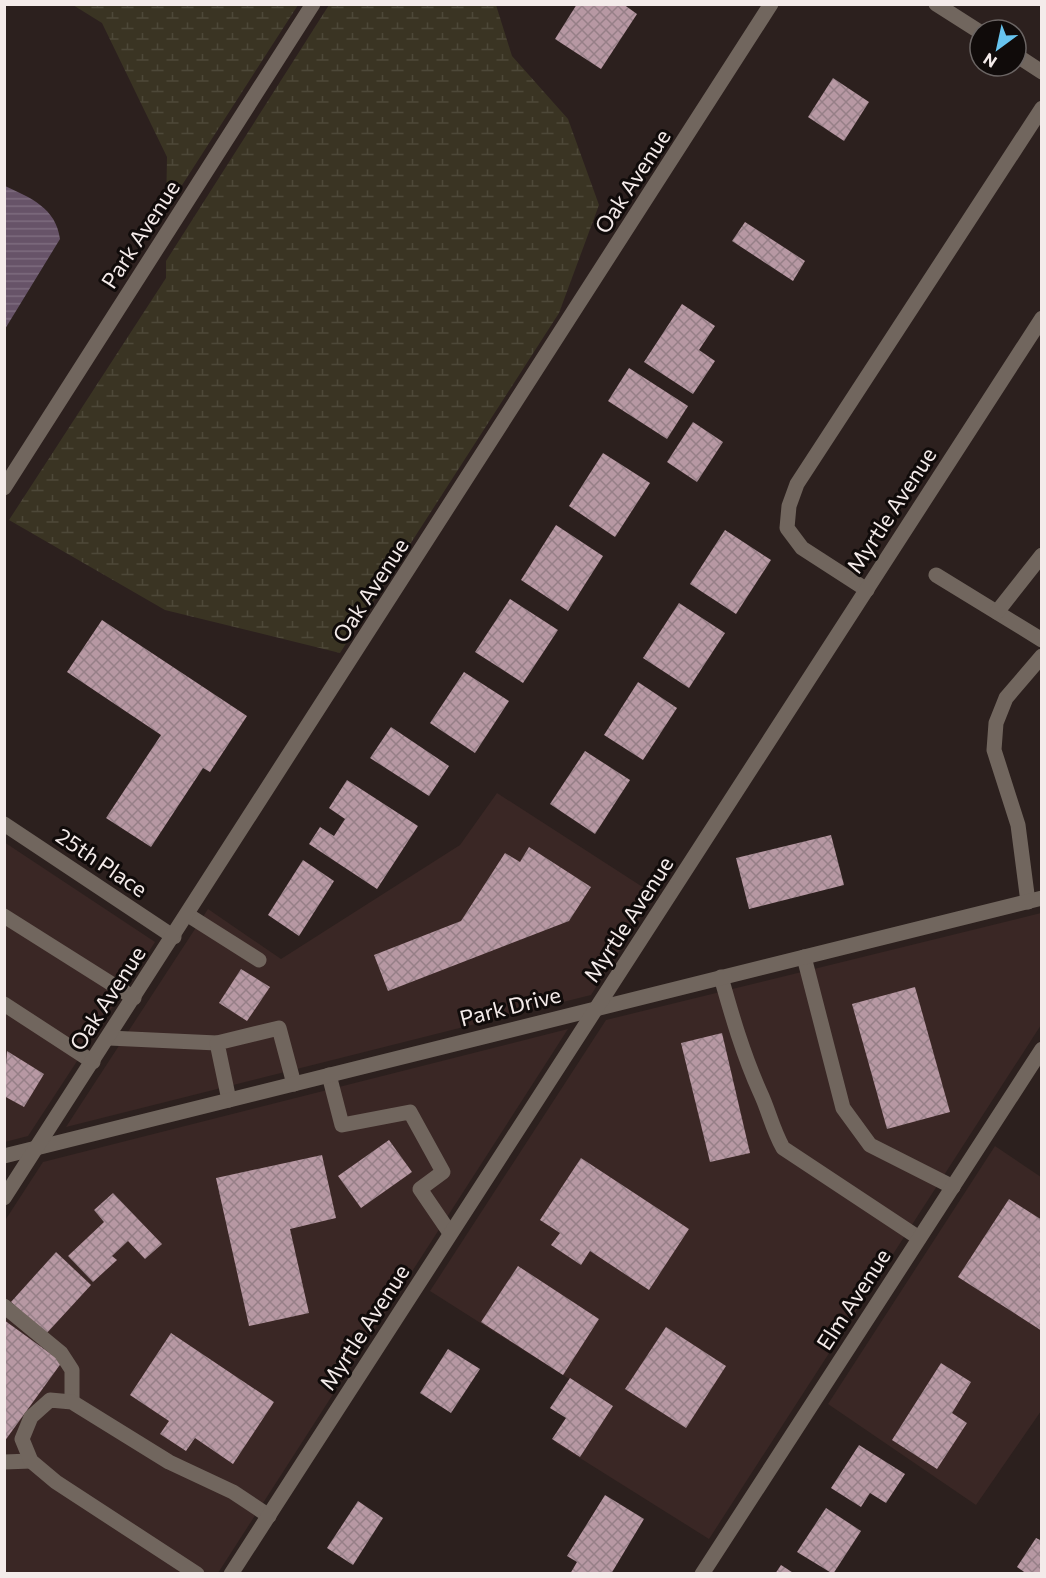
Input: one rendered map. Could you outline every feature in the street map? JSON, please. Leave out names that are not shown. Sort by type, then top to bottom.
[{"type":"street","name":"Park Avenue","points":[[4,488],[313,4]]},
{"type":"street","name":"Oak Avenue","points":[[4,1198],[174,937],[771,4]]},
{"type":"street","points":[[936,4],[968,24]]},
{"type":"street","points":[[1028,64],[1041,72]]},
{"type":"street","points":[[867,590],[802,548],[788,528],[789,506],[797,484],[1041,108]]},
{"type":"street","name":"Myrtle Avenue","points":[[231,1574],[450,1233],[599,1007],[1041,318]]},
{"type":"street","points":[[997,612],[1041,555]]},
{"type":"street","points":[[936,575],[1041,640]]},
{"type":"street","name":"Park Drive","points":[[4,1156],[1034,900],[1018,825],[994,750],[996,723],[1006,698],[1041,656]]},
{"type":"street","name":"25th Place","points":[[7,831],[174,937]]},
{"type":"street","points":[[188,915],[259,960]]},
{"type":"street","points":[[4,916],[134,998]]},
{"type":"street","points":[[804,957],[843,1108],[870,1145],[952,1187]]},
{"type":"street","points":[[721,977],[747,1065],[761,1093],[770,1124],[783,1148],[919,1238]]},
{"type":"street","points":[[4,1004],[93,1062]]},
{"type":"street","points":[[109,1038],[217,1043],[279,1028],[294,1084]]},
{"type":"street","points":[[217,1043],[229,1100]]},
{"type":"street","name":"Elm Avenue","points":[[702,1574],[1041,1049]]},
{"type":"street","points":[[329,1075],[342,1125],[410,1112],[443,1172],[420,1189],[450,1233]]},
{"type":"street","points":[[4,1306],[60,1353],[72,1370],[72,1402]]},
{"type":"street","points":[[197,1574],[56,1482],[30,1461],[22,1439],[31,1417],[50,1400],[72,1402],[169,1462],[233,1492],[269,1516]]},
{"type":"street","points":[[4,1462],[30,1461]]},
{"type":"shaded area","points":[[5,186],[41,205],[53,219],[60,239],[5,329]]},
{"type":"shaded area","points":[[497,793],[655,895],[591,995],[66,1127],[208,909],[281,959],[460,845]]},
{"type":"shaded area","points":[[4,842],[155,942],[28,1136],[5,1142]]},
{"type":"shaded area","points":[[1041,913],[1041,1025],[709,1539],[556,1443],[588,1391],[430,1291],[606,1020]]},
{"type":"shaded area","points":[[568,1029],[218,1573],[5,1573],[4,1222],[43,1162]]},
{"type":"shaded area","points":[[995,1146],[1041,1177],[1041,1411],[976,1505],[828,1404]]},
{"type":"green space","points":[[73,5],[298,5],[166,210],[167,157],[102,23]]},
{"type":"green space","points":[[329,5],[496,5],[512,56],[568,119],[599,205],[559,313],[340,653],[165,610],[9,520],[166,278],[166,261]]},
{"type":"building","points":[[577,4],[623,4],[637,14],[601,69],[555,39]]},
{"type":"building","points":[[833,78],[869,102],[844,141],[808,117]]},
{"type":"building","points":[[745,222],[805,261],[793,281],[732,241]]},
{"type":"building","points":[[682,304],[715,326],[699,350],[715,361],[693,394],[644,362]]},
{"type":"building","points":[[629,368],[688,406],[667,439],[608,401]]},
{"type":"building","points":[[693,422],[723,442],[697,482],[667,462]]},
{"type":"building","points":[[603,453],[650,483],[615,537],[569,506]]},
{"type":"building","points":[[556,525],[603,556],[568,611],[521,580]]},
{"type":"building","points":[[725,530],[771,560],[736,614],[690,584]]},
{"type":"building","points":[[510,599],[558,630],[523,683],[475,652]]},
{"type":"building","points":[[679,603],[725,633],[689,688],[643,658]]},
{"type":"building","points":[[102,620],[247,716],[210,772],[203,768],[151,847],[106,818],[161,735],[67,672]]},
{"type":"building","points":[[464,672],[509,701],[475,753],[430,723]]},
{"type":"building","points":[[638,682],[677,708],[643,760],[604,735]]},
{"type":"building","points":[[391,727],[449,766],[429,796],[370,758]]},
{"type":"building","points":[[585,751],[630,780],[595,834],[550,804]]},
{"type":"building","points":[[347,780],[418,826],[377,889],[309,844],[320,827],[334,836],[345,819],[329,808]]},
{"type":"building","points":[[831,835],[844,885],[749,909],[736,858]]},
{"type":"building","points":[[529,847],[591,887],[569,921],[388,991],[374,955],[461,921],[505,853],[520,862]]},
{"type":"building","points":[[303,860],[334,881],[299,936],[268,915]]},
{"type":"building","points":[[241,969],[270,987],[247,1021],[219,1003]]},
{"type":"building","points":[[915,987],[950,1112],[887,1129],[852,1004]]},
{"type":"building","points":[[722,1033],[750,1153],[710,1162],[681,1043]]},
{"type":"building","points":[[7,1051],[44,1074],[24,1107],[4,1096]]},
{"type":"building","points":[[389,1140],[412,1172],[361,1208],[338,1176]]},
{"type":"building","points":[[322,1155],[336,1218],[290,1229],[309,1313],[249,1326],[216,1178]]},
{"type":"building","points":[[581,1158],[689,1229],[649,1290],[590,1251],[581,1265],[551,1245],[560,1233],[540,1220]]},
{"type":"building","points":[[113,1193],[162,1244],[145,1259],[128,1241],[112,1256],[117,1260],[93,1282],[68,1256],[104,1222],[94,1210]]},
{"type":"building","points":[[1009,1199],[1042,1220],[1042,1331],[958,1277]]},
{"type":"building","points":[[56,1252],[91,1285],[46,1334],[11,1302]]},
{"type":"building","points":[[518,1266],[599,1319],[563,1375],[481,1322]]},
{"type":"building","points":[[4,1320],[62,1362],[4,1442]]},
{"type":"building","points":[[666,1327],[726,1366],[686,1428],[625,1389]]},
{"type":"building","points":[[171,1333],[274,1402],[233,1464],[195,1438],[186,1451],[160,1434],[169,1421],[130,1395]]},
{"type":"building","points":[[448,1349],[480,1369],[451,1413],[420,1393]]},
{"type":"building","points":[[941,1363],[971,1382],[952,1413],[967,1423],[937,1469],[892,1440]]},
{"type":"building","points":[[570,1378],[613,1406],[580,1457],[552,1439],[566,1418],[550,1408]]},
{"type":"building","points":[[859,1445],[905,1474],[886,1503],[870,1493],[861,1507],[831,1488]]},
{"type":"building","points":[[605,1495],[644,1519],[611,1574],[570,1574],[577,1562],[567,1556]]},
{"type":"building","points":[[358,1501],[383,1518],[353,1565],[327,1548]]},
{"type":"building","points":[[826,1508],[861,1531],[833,1574],[797,1552]]},
{"type":"building","points":[[1036,1538],[1042,1541],[1042,1574],[1027,1574],[1017,1567]]},
{"type":"building","points":[[781,1565],[795,1574],[775,1574]]}]
